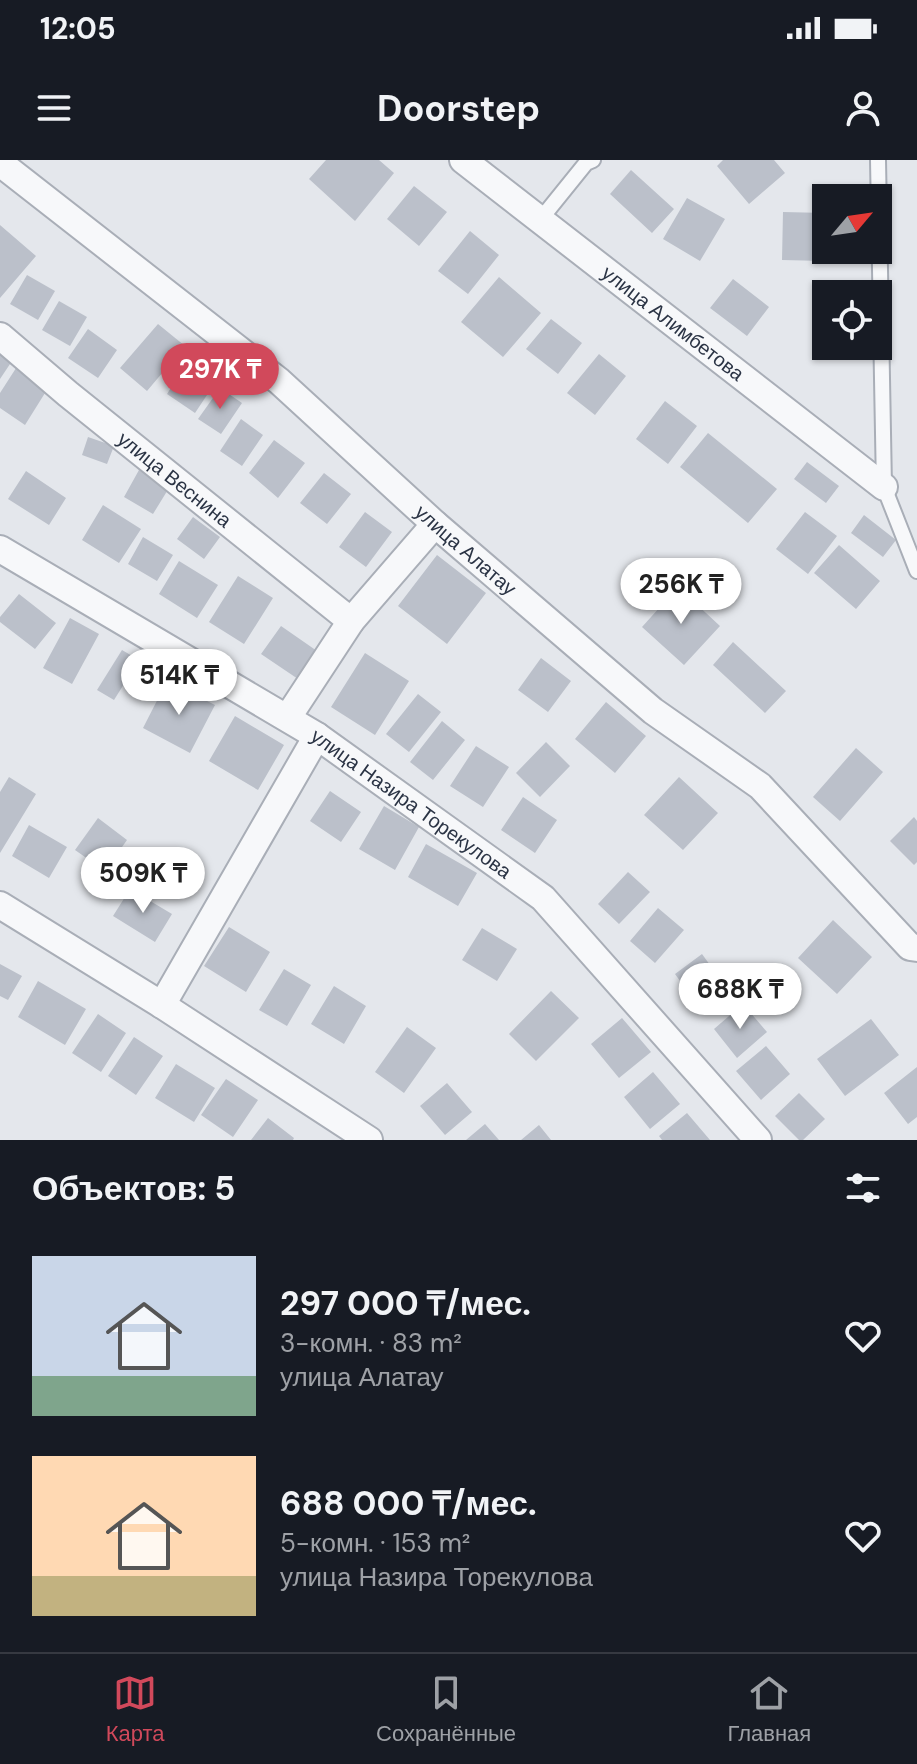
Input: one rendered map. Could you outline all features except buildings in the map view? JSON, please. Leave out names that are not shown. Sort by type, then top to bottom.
[{"type":"street","name":"улица Алимбетова","points":[[463,160],[884,487]]},
{"type":"street","name":"улица Алатау","points":[[0,163],[279,381],[435,524],[653,711],[760,786],[910,947],[917,948]]},
{"type":"street","name":"улица Веснина","points":[[0,336],[351,621]]},
{"type":"street","points":[[288,717],[351,621],[435,524]]},
{"type":"street","name":"улица Назира Торекулова","points":[[0,549],[288,717],[543,898],[758,1140]]},
{"type":"street","points":[[162,1005],[317,736]]},
{"type":"street","points":[[0,905],[162,1005],[369,1140]]},
{"type":"lane","points":[[540,220],[586,163],[593,160]]},
{"type":"lane","points":[[878,160],[884,487],[917,571]]}]
